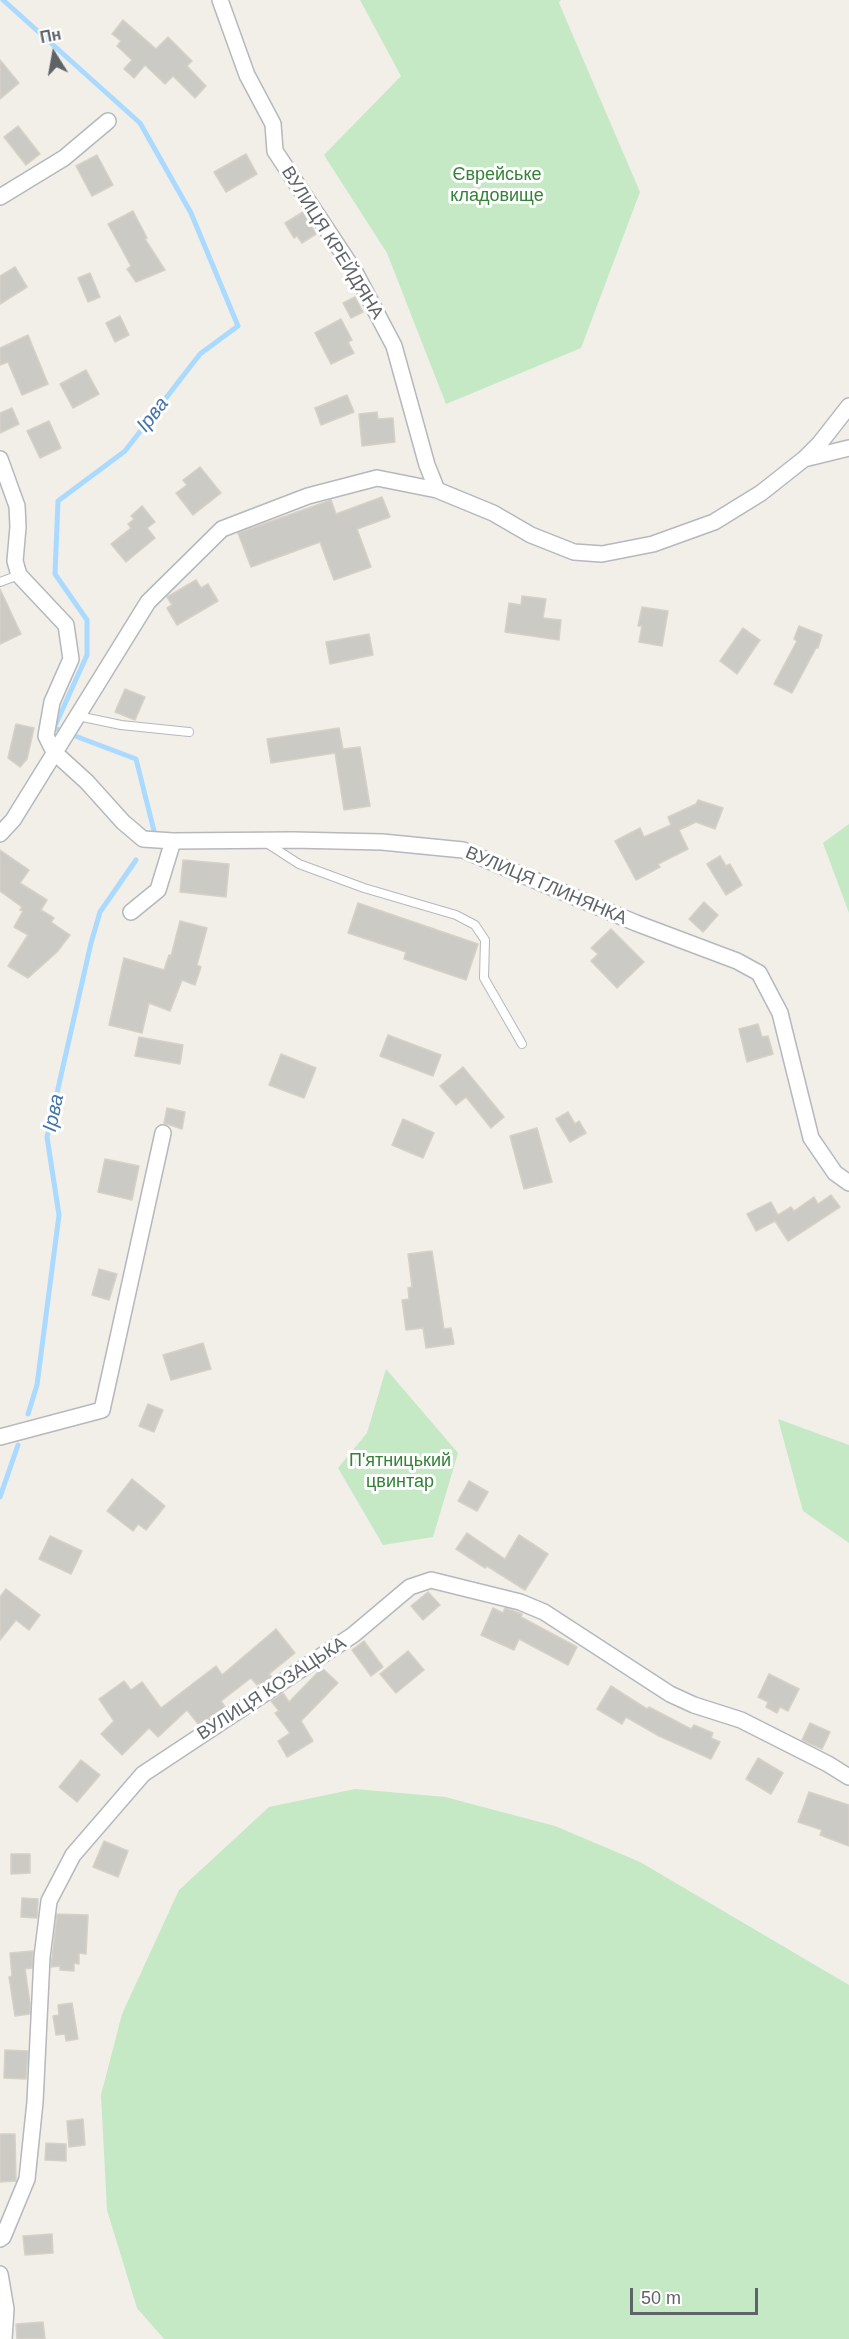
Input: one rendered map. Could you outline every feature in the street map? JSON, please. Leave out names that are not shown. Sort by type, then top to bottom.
[{"type":"street","name":"ВУЛИЦЯ КРЕЙДЯНА","points":[[220,0],[247,75],[273,124],[275,151],[355,272],[394,346],[437,490]]},
{"type":"street","points":[[0,197],[64,158],[108,121]]},
{"type":"street","points":[[0,834],[13,820],[148,602],[222,529],[308,496],[377,478],[437,490],[493,513],[531,535],[574,552],[602,554],[653,544],[714,522],[761,493],[804,459],[820,443],[849,406]]},
{"type":"street","points":[[804,459],[849,448]]},
{"type":"street","points":[[0,459],[17,507],[15,561],[19,575],[66,625],[71,659],[52,702],[46,736],[57,747]]},
{"type":"street","name":"ВУЛИЦЯ ГЛИНЯНКА","points":[[57,747],[123,822],[143,838],[173,841],[382,842],[463,850],[759,973],[780,1013],[811,1138],[835,1173],[849,1183]]},
{"type":"street","points":[[131,912],[158,890],[173,841]]},
{"type":"street","points":[[0,1437],[102,1410],[163,1133]]},
{"type":"street","name":"ВУЛИЦЯ КОЗАЦЬКА","points":[[0,2239],[3,2237],[27,2179],[35,2103],[42,1957],[49,1901],[73,1855],[143,1774],[354,1635],[410,1587],[431,1580],[520,1602],[544,1612],[670,1694],[694,1705],[741,1720],[849,1777]]},
{"type":"street","points":[[0,2274],[6,2309],[4,2339]]},
{"type":"lane","points":[[0,582],[19,575]]},
{"type":"lane","points":[[78,716],[121,725],[189,732]]},
{"type":"lane","points":[[262,840],[299,864],[364,888],[456,915],[475,925],[485,940],[484,978],[522,1044]]},
{"type":"green space","name":"Єврейське кладовище","points":[[360,0],[561,0],[559,3],[640,192],[581,348],[446,404],[387,253],[324,155],[401,76]]},
{"type":"green space","points":[[849,824],[849,913],[823,843]]},
{"type":"green space","name":"П'ятницький цвинтар","points":[[386,1369],[458,1453],[433,1537],[383,1545],[338,1468],[367,1433]]},
{"type":"green space","points":[[778,1419],[849,1445],[849,1543],[803,1511]]},
{"type":"green space","points":[[355,1789],[445,1797],[555,1826],[640,1862],[849,1985],[849,2339],[164,2339],[137,2308],[107,2210],[101,2095],[122,2014],[179,1890],[269,1807]]},
{"type":"building","points":[[123,20],[156,49],[168,37],[192,61],[187,66],[206,86],[195,98],[173,76],[165,84],[145,65],[134,78],[124,69],[132,60],[117,46],[121,41],[112,34]]},
{"type":"building","points":[[0,60],[19,83],[0,99]]},
{"type":"building","points":[[18,126],[40,154],[26,165],[4,137]]},
{"type":"building","points":[[246,154],[257,174],[226,192],[214,172]]},
{"type":"building","points":[[97,155],[113,185],[92,196],[76,166]]},
{"type":"building","points":[[133,211],[147,238],[145,239],[165,270],[136,282],[127,269],[131,266],[108,224]]},
{"type":"building","points":[[303,212],[316,234],[302,243],[297,236],[294,238],[285,223]]},
{"type":"building","points":[[15,267],[27,287],[0,304],[0,276]]},
{"type":"building","points":[[90,273],[100,297],[88,302],[78,278]]},
{"type":"building","points":[[355,297],[363,312],[351,318],[343,303]]},
{"type":"building","points":[[120,316],[129,335],[115,342],[106,323]]},
{"type":"building","points":[[341,319],[352,340],[348,342],[354,353],[331,364],[315,333]]},
{"type":"building","points":[[28,335],[48,384],[22,395],[8,362],[0,365],[0,348]]},
{"type":"building","points":[[86,370],[99,394],[73,408],[60,384]]},
{"type":"building","points":[[347,395],[354,412],[321,425],[315,408]]},
{"type":"building","points":[[12,408],[19,424],[0,433],[0,413]]},
{"type":"building","points":[[377,412],[378,419],[393,418],[395,442],[362,446],[359,414]]},
{"type":"building","points":[[49,421],[61,448],[40,458],[27,431]]},
{"type":"building","points":[[200,467],[221,493],[193,515],[176,493],[187,485],[183,480]]},
{"type":"building","points":[[382,497],[390,517],[357,529],[371,567],[334,580],[320,542],[251,567],[238,533],[331,500],[336,514]]},
{"type":"building","points":[[142,506],[155,522],[147,528],[155,538],[126,562],[111,544],[131,528],[128,524],[134,519],[131,516]]},
{"type":"building","points":[[196,580],[201,588],[208,584],[218,601],[177,625],[167,608],[172,605],[167,597]]},
{"type":"building","points":[[0,589],[21,634],[0,644]]},
{"type":"building","points":[[522,596],[546,599],[543,618],[561,620],[559,640],[505,632],[509,603],[521,605]]},
{"type":"building","points":[[642,607],[668,611],[662,646],[639,642],[642,626],[638,626]]},
{"type":"building","points":[[799,626],[822,635],[818,648],[792,693],[774,684],[797,641],[794,639]]},
{"type":"building","points":[[743,628],[760,640],[737,674],[720,661]]},
{"type":"building","points":[[369,634],[373,655],[330,664],[326,642]]},
{"type":"building","points":[[125,689],[145,697],[135,720],[115,712]]},
{"type":"building","points":[[16,724],[34,728],[27,759],[20,767],[8,758]]},
{"type":"building","points":[[339,728],[343,749],[360,747],[370,806],[344,810],[335,753],[271,763],[267,739]]},
{"type":"building","points":[[698,800],[723,808],[715,829],[696,822],[679,830],[688,849],[658,864],[660,867],[636,880],[615,841],[640,828],[644,837],[671,825],[668,817],[696,804]]},
{"type":"building","points":[[0,850],[29,870],[20,883],[47,900],[41,910],[54,918],[51,922],[70,935],[57,952],[28,978],[8,966],[28,935],[14,927],[23,911],[20,910],[22,907],[0,891]]},
{"type":"building","points":[[720,856],[726,866],[730,864],[742,885],[726,895],[707,864]]},
{"type":"building","points":[[183,860],[229,864],[226,897],[180,892]]},
{"type":"building","points":[[704,902],[718,915],[703,932],[689,919]]},
{"type":"building","points":[[358,903],[478,944],[466,980],[404,959],[406,952],[348,933]]},
{"type":"building","points":[[180,921],[207,928],[197,965],[201,967],[195,985],[182,980],[170,1011],[149,1003],[142,1033],[109,1025],[124,958],[164,970],[169,955],[171,956]]},
{"type":"building","points":[[611,929],[644,962],[617,988],[591,961],[598,954],[591,948]]},
{"type":"building","points":[[758,1024],[762,1037],[768,1036],[773,1054],[747,1062],[739,1029]]},
{"type":"building","points":[[388,1035],[441,1055],[433,1076],[380,1056]]},
{"type":"building","points":[[139,1037],[183,1045],[180,1064],[135,1056]]},
{"type":"building","points":[[281,1054],[316,1068],[304,1098],[269,1085]]},
{"type":"building","points":[[463,1067],[504,1117],[491,1128],[466,1097],[456,1105],[440,1086]]},
{"type":"building","points":[[167,1108],[185,1112],[182,1129],[164,1123]]},
{"type":"building","points":[[568,1112],[575,1124],[579,1121],[586,1133],[570,1142],[556,1119]]},
{"type":"building","points":[[403,1119],[434,1133],[423,1158],[392,1145]]},
{"type":"building","points":[[537,1128],[552,1182],[524,1189],[510,1136]]},
{"type":"building","points":[[105,1159],[139,1166],[132,1200],[98,1192]]},
{"type":"building","points":[[831,1195],[840,1207],[788,1241],[775,1221],[756,1231],[747,1214],[771,1202],[778,1215],[791,1207],[794,1211],[814,1197],[818,1204]]},
{"type":"building","points":[[432,1251],[444,1329],[451,1328],[454,1344],[426,1348],[423,1328],[406,1330],[402,1300],[409,1299],[408,1288],[412,1287],[408,1254]]},
{"type":"building","points":[[99,1269],[117,1274],[109,1300],[92,1295]]},
{"type":"building","points":[[203,1343],[211,1369],[171,1380],[163,1355]]},
{"type":"building","points":[[148,1404],[163,1410],[154,1432],[139,1426]]},
{"type":"building","points":[[132,1479],[165,1506],[146,1530],[138,1524],[133,1531],[107,1511]]},
{"type":"building","points":[[469,1481],[488,1492],[477,1511],[458,1501]]},
{"type":"building","points":[[467,1533],[505,1559],[519,1535],[548,1554],[525,1590],[456,1549]]},
{"type":"building","points":[[50,1536],[82,1551],[71,1574],[39,1559]]},
{"type":"building","points":[[6,1589],[40,1615],[29,1630],[16,1620],[0,1640],[0,1597]]},
{"type":"building","points":[[428,1592],[440,1605],[423,1620],[411,1606]]},
{"type":"building","points":[[493,1608],[503,1613],[505,1608],[522,1614],[521,1617],[577,1647],[568,1665],[519,1639],[514,1650],[481,1635]]},
{"type":"building","points":[[276,1629],[295,1653],[269,1674],[272,1677],[260,1685],[259,1683],[257,1685],[251,1678],[221,1701],[226,1708],[199,1725],[187,1710],[158,1737],[149,1728],[122,1755],[101,1734],[114,1721],[99,1699],[124,1681],[131,1690],[142,1682],[161,1708],[216,1666],[222,1675]]},
{"type":"building","points":[[364,1641],[383,1667],[371,1676],[352,1650]]},
{"type":"building","points":[[408,1651],[424,1670],[396,1693],[380,1674]]},
{"type":"building","points":[[322,1668],[338,1683],[301,1721],[313,1741],[287,1757],[278,1741],[290,1733],[275,1713],[279,1711],[271,1701],[283,1693],[289,1702]]},
{"type":"building","points":[[769,1674],[799,1689],[788,1711],[780,1707],[777,1713],[766,1707],[768,1702],[758,1697]]},
{"type":"building","points":[[611,1686],[647,1709],[649,1707],[691,1729],[694,1725],[713,1733],[711,1738],[720,1742],[711,1759],[659,1736],[626,1717],[622,1724],[597,1709]]},
{"type":"building","points":[[810,1723],[830,1732],[822,1749],[802,1740]]},
{"type":"building","points":[[758,1758],[783,1773],[771,1794],[746,1779]]},
{"type":"building","points":[[81,1760],[100,1775],[77,1802],[59,1787]]},
{"type":"building","points":[[809,1792],[849,1805],[849,1846],[820,1835],[822,1830],[798,1822]]},
{"type":"building","points":[[104,1841],[128,1851],[118,1877],[93,1867]]},
{"type":"building","points":[[11,1854],[30,1854],[30,1873],[11,1874]]},
{"type":"building","points":[[22,1898],[38,1899],[37,1918],[21,1917]]},
{"type":"building","points":[[57,1914],[88,1915],[86,1954],[79,1953],[79,1964],[74,1963],[74,1971],[60,1970],[60,1966],[51,1967]]},
{"type":"building","points":[[33,1951],[32,1968],[25,1969],[30,2014],[15,2016],[9,1977],[12,1976],[10,1953]]},
{"type":"building","points":[[72,2003],[78,2039],[66,2041],[65,2034],[56,2035],[53,2016],[59,2015],[58,2005]]},
{"type":"building","points":[[5,2050],[28,2051],[26,2079],[4,2078]]},
{"type":"building","points":[[83,2119],[85,2145],[69,2147],[67,2121]]},
{"type":"building","points":[[0,2134],[15,2134],[16,2181],[0,2182]]},
{"type":"building","points":[[46,2143],[66,2144],[66,2161],[45,2160]]},
{"type":"building","points":[[52,2234],[53,2253],[25,2255],[23,2236]]},
{"type":"building","points":[[43,2322],[45,2339],[17,2339],[16,2324]]},
{"type":"waterway","name":"Ірва","points":[[3,0],[140,123],[191,213],[238,326],[200,354],[125,451],[58,501],[55,574],[87,620],[87,655],[54,728],[136,759],[154,831]]},
{"type":"waterway","name":"Ірва","points":[[28,1414],[37,1385],[59,1215],[47,1137],[100,912],[136,860]]},
{"type":"waterway","name":"Ірва","points":[[0,1497],[18,1445]]}]
